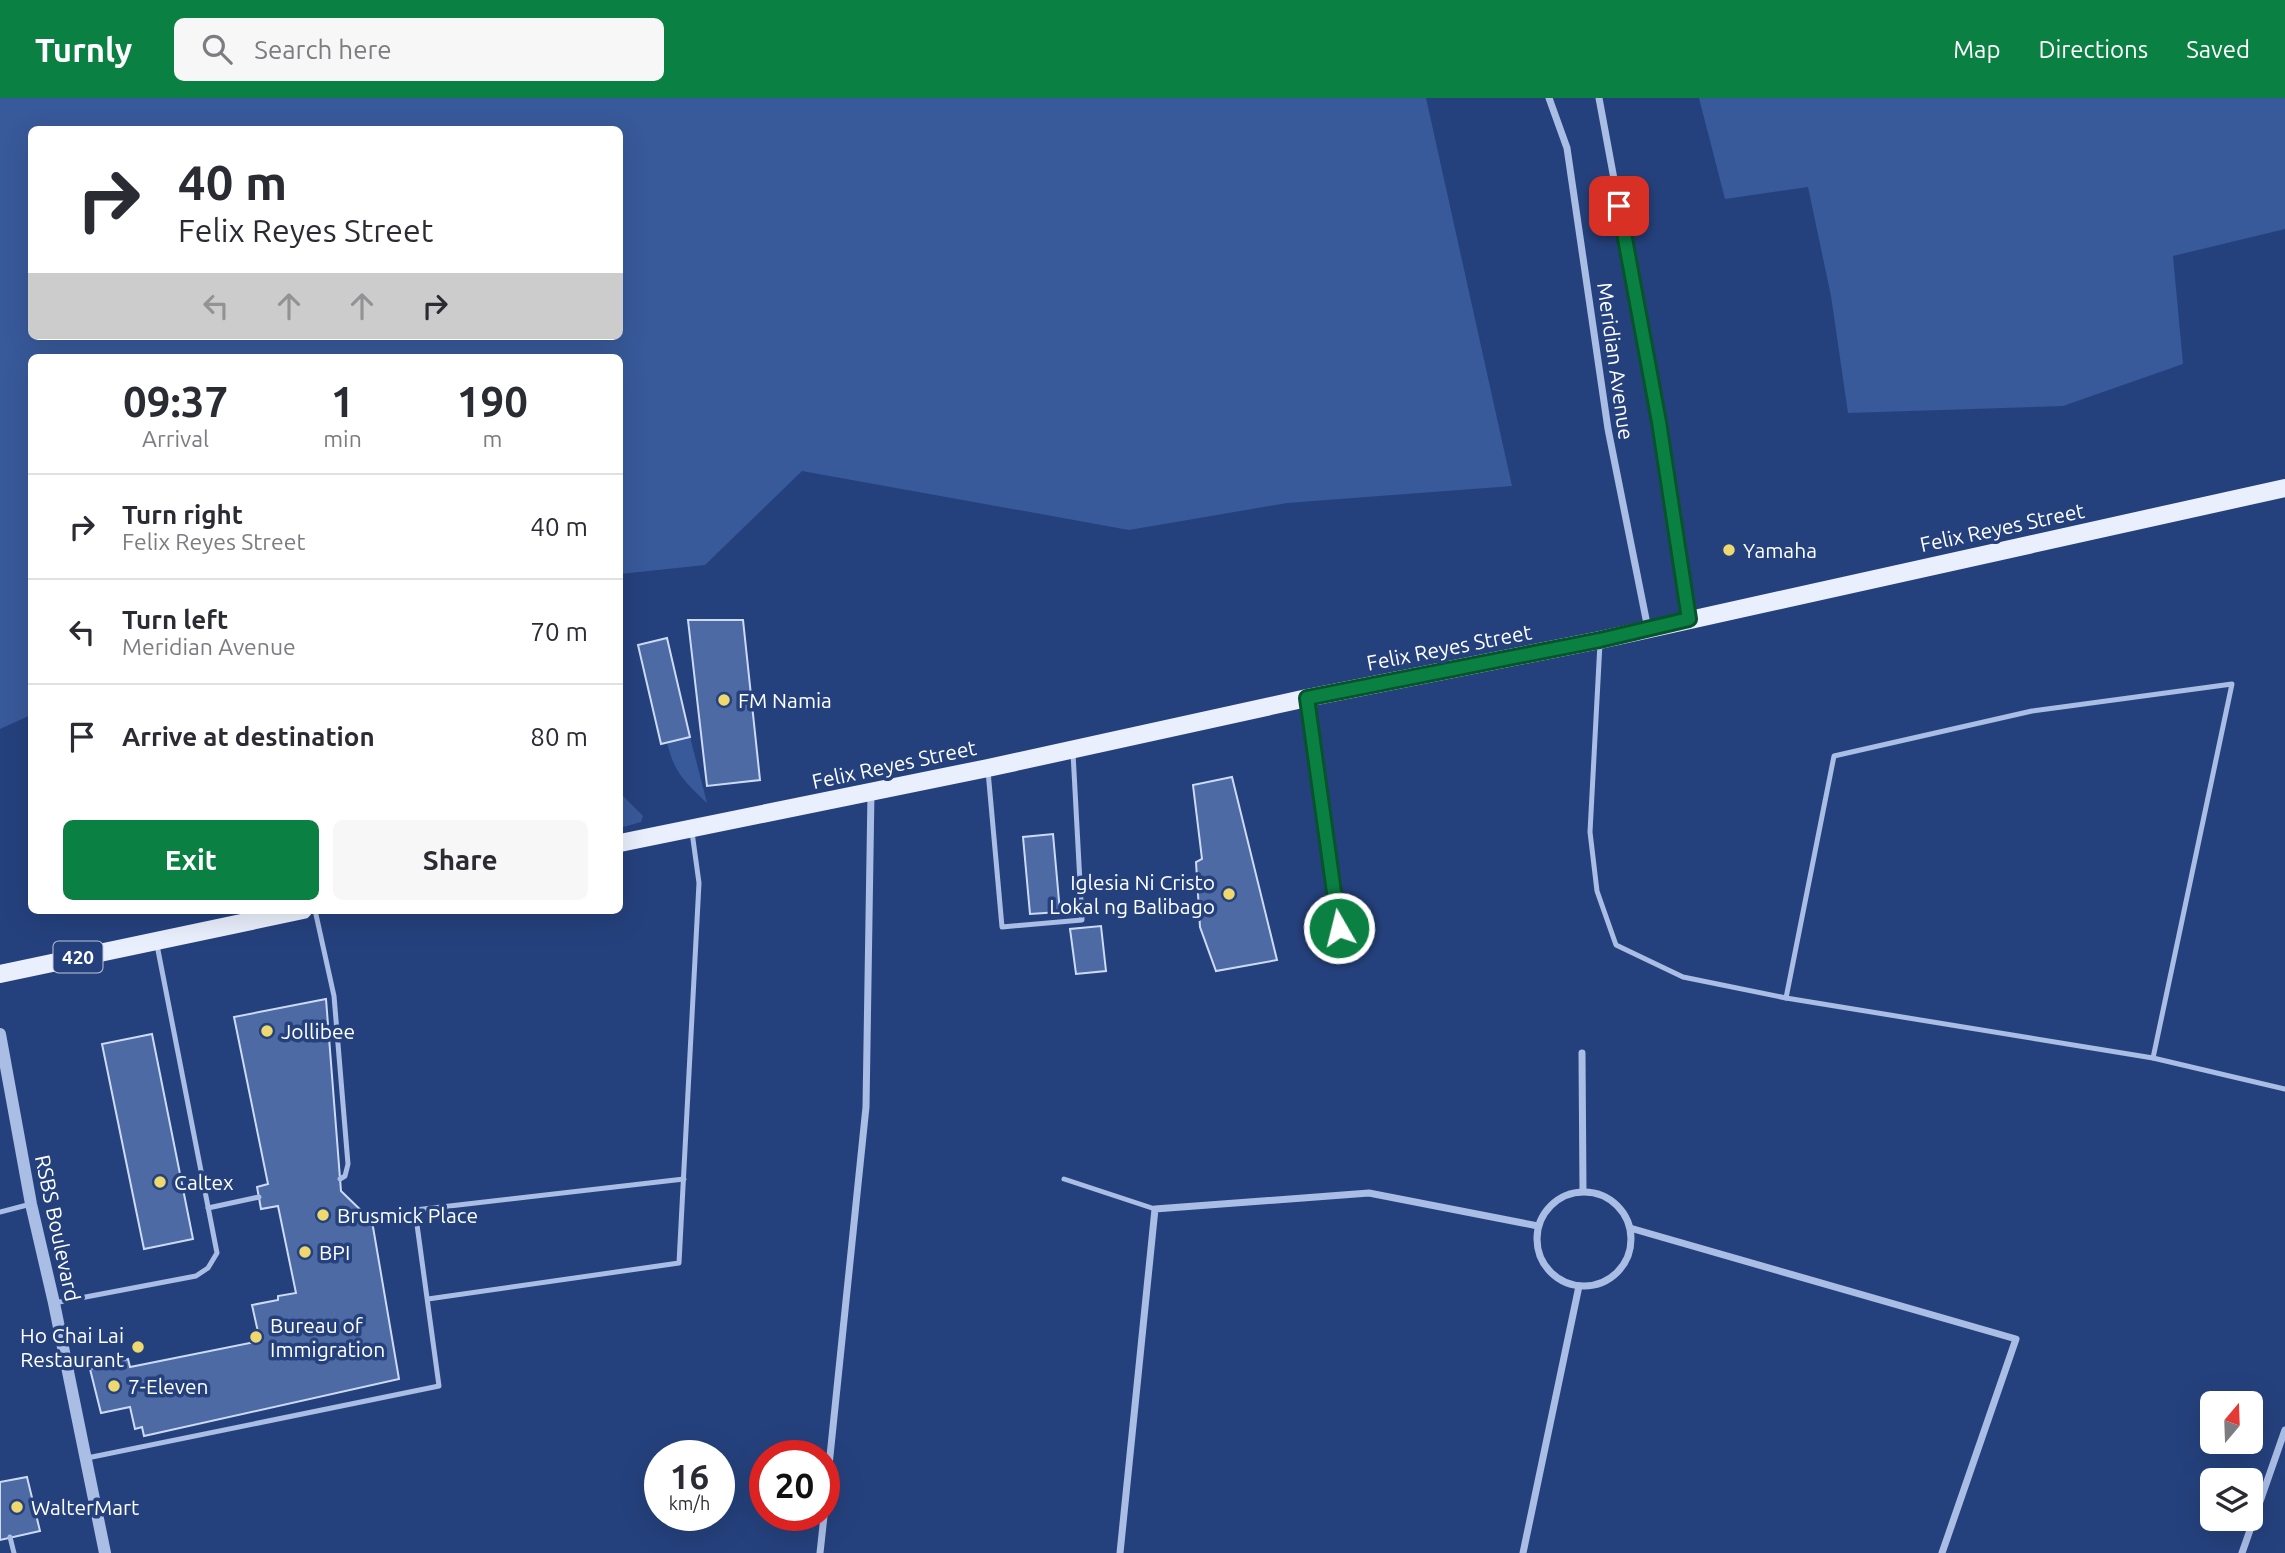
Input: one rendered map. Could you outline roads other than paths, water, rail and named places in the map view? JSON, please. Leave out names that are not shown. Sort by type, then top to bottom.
[{"type":"main road","name":"Felix Reyes Street","points":[[623,842],[988,768],[1307,698],[1600,640],[2285,488]]},
{"type":"main road","name":"420","points":[[0,974],[284,914]]},
{"type":"street","name":"Meridian Avenue","points":[[1549,98],[1567,148],[1608,429],[1648,629]]},
{"type":"street","name":"Meridian Avenue","points":[[1599,98],[1659,422],[1689,619]]},
{"type":"street","points":[[832,1440],[866,1107],[871,792]]},
{"type":"street","name":"RSBS Boulevard","points":[[0,1034],[31,1204],[105,1553]]},
{"type":"street","points":[[1582,1053],[1583,1191]]},
{"type":"street","points":[[1583,1191],[1598,1194],[1613,1202],[1624,1214],[1630,1228],[1629,1254],[1615,1275],[1592,1286],[1566,1283],[1554,1276],[1538,1254],[1536,1240],[1538,1226],[1550,1205],[1559,1198],[1583,1191]]},
{"type":"street","points":[[1121,1553],[1155,1209],[1368,1193],[1538,1226]]},
{"type":"street","points":[[1630,1228],[2016,1339],[1942,1553]]},
{"type":"street","points":[[1523,1553],[1580,1286]]},
{"type":"street","points":[[2242,1553],[2285,1430]]},
{"type":"street","points":[[820,1553],[822,1531]]},
{"type":"lane","points":[[1600,640],[1590,832],[1597,891],[1616,945],[1683,977],[1786,998],[2153,1058],[2285,1089]]},
{"type":"lane","points":[[1786,998],[1834,756],[2032,711],[2232,684],[2153,1058]]},
{"type":"lane","points":[[1307,698],[1339,928]]},
{"type":"lane","points":[[988,768],[1002,927],[1082,920],[1073,748]]},
{"type":"lane","points":[[428,1299],[679,1263],[699,883],[692,829]]},
{"type":"lane","points":[[316,914],[334,996],[348,1164],[345,1176],[340,1179]]},
{"type":"lane","points":[[54,1303],[196,1276],[208,1268],[217,1253],[156,941]]},
{"type":"lane","points":[[83,1458],[439,1386],[415,1210],[684,1179]]},
{"type":"lane","points":[[1063,1179],[1155,1209]]},
{"type":"lane","points":[[208,1208],[259,1197]]},
{"type":"lane","points":[[0,1212],[31,1204]]},
{"type":"lane","points":[[10,1537],[15,1553]]},
{"type":"place","name":"Yamaha","points":[[1729,550]]},
{"type":"place","name":"FM Namia","points":[[724,700]]},
{"type":"place","name":"Iglesia Ni Cristo Lokal ng Balibago","points":[[1229,894]]},
{"type":"place","name":"Jollibee","points":[[267,1031]]},
{"type":"place","name":"Caltex","points":[[160,1182]]},
{"type":"place","name":"Brusmick Place","points":[[323,1215]]},
{"type":"place","name":"BPI","points":[[305,1252]]},
{"type":"place","name":"Bureau of Immigration","points":[[256,1337]]},
{"type":"place","name":"Ho Chai Lai Restaurant","points":[[138,1347]]},
{"type":"place","name":"7-Eleven","points":[[114,1386]]},
{"type":"place","name":"WalterMart","points":[[17,1507]]}]
